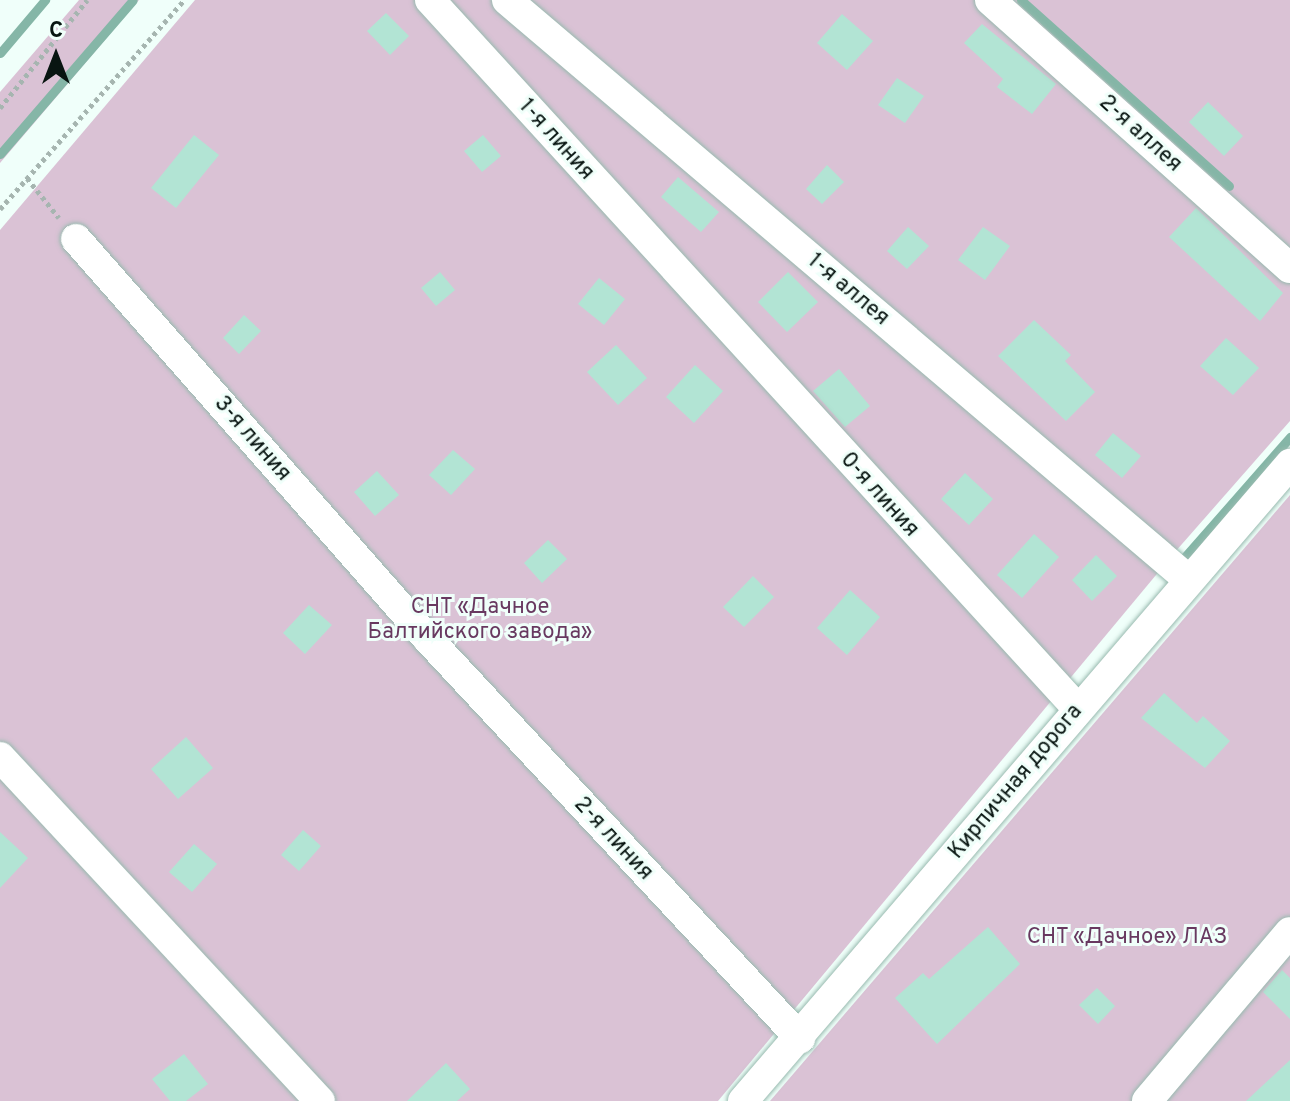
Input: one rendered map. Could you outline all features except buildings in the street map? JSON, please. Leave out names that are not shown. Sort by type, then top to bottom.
[{"type":"street","name":"1-я линия","points":[[430,0],[681,280]]},
{"type":"street","name":"1-я аллея","points":[[507,0],[1189,580]]},
{"type":"street","name":"2-я аллея","points":[[990,0],[1290,268]]},
{"type":"street","name":"3-я линия","points":[[76,239],[428,639]]},
{"type":"street","name":"0-я линия","points":[[681,280],[1077,708]]},
{"type":"street","name":"Кирпичная дорога","points":[[743,1101],[800,1038],[1077,708],[1290,464]]},
{"type":"street","name":"2-я линия","points":[[428,639],[800,1038]]},
{"type":"street","points":[[0,757],[320,1101]]},
{"type":"street","points":[[1147,1101],[1290,932]]},
{"type":"path","points":[[0,108],[87,0]]},
{"type":"path","points":[[0,209],[184,0]]},
{"type":"path","points":[[27,178],[76,239]]},
{"type":"green space","points":[[79,0],[139,0],[0,163],[0,92]]},
{"type":"green space","name":"СНТ «Дачное Балтийского завода»","points":[[195,0],[491,0],[1161,569],[718,1101],[0,1101],[0,230]]},
{"type":"green space","points":[[522,0],[1290,0],[1290,421],[1175,552]]},
{"type":"green space","name":"СНТ «Дачное» ЛАЗ","points":[[1290,495],[1290,1101],[770,1101]]},
{"type":"waterway","points":[[0,53],[45,0]]},
{"type":"waterway","points":[[0,154],[133,0]]},
{"type":"waterway","points":[[1021,0],[1229,186]]},
{"type":"waterway","points":[[1182,560],[1290,437]]}]
